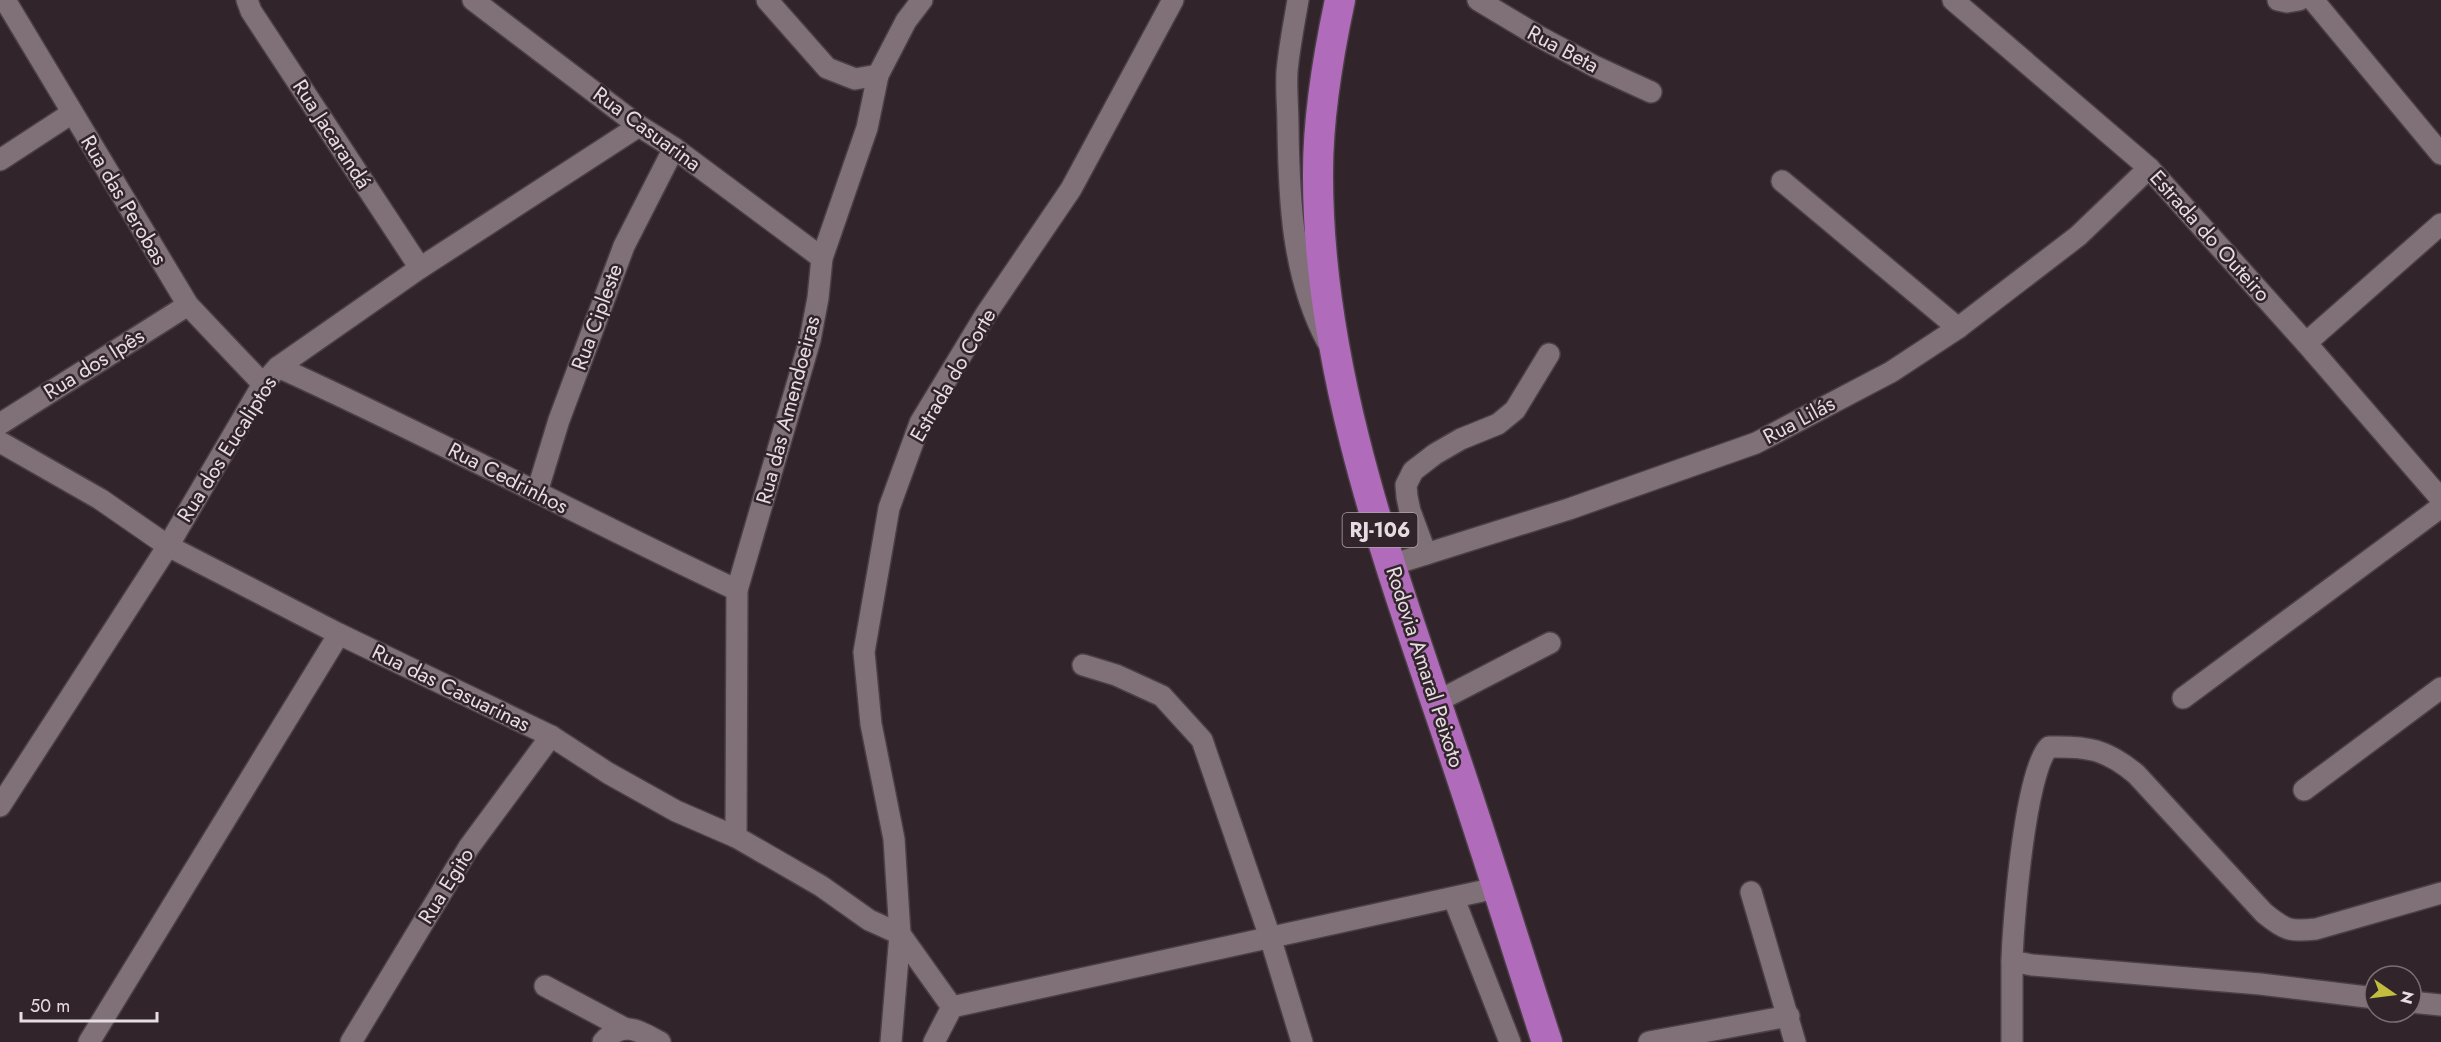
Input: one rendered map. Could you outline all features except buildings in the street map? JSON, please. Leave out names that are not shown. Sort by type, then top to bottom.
[{"type":"highway","name":"Rodovia Amaral Peixoto","points":[[1340,0],[1331,44],[1318,171],[1325,284],[1336,359],[1359,458],[1391,565],[1547,1042]]},
{"type":"street","name":"Rua das Perobas","points":[[5,0],[188,305],[263,384]]},
{"type":"street","name":"Rua Jacarandá","points":[[247,0],[251,11],[420,268]]},
{"type":"street","name":"Rua Casuarina","points":[[473,0],[639,126],[674,148],[822,258]]},
{"type":"street","points":[[767,0],[827,68],[855,79],[878,75]]},
{"type":"street","name":"Rua das Amendoeiras","points":[[736,837],[737,590],[810,340],[818,298],[822,258],[867,128],[878,75],[906,21],[922,0]]},
{"type":"street","name":"Estrada do Corte","points":[[891,1042],[900,934],[894,838],[871,724],[864,652],[889,508],[920,423],[986,314],[1071,189],[1173,0]]},
{"type":"street","points":[[1298,0],[1287,73],[1292,216],[1298,260],[1312,313],[1336,359]]},
{"type":"street","name":"Estrada do Outeiro","points":[[1953,0],[2150,168],[2441,499]]},
{"type":"street","points":[[2278,0],[2287,2],[2299,0]]},
{"type":"street","points":[[2313,0],[2441,154]]},
{"type":"street","name":"Rua Beta","points":[[1485,2],[1547,41],[1651,92]]},
{"type":"street","points":[[0,160],[72,113]]},
{"type":"street","name":"Rua dos Eucaliptos","points":[[0,806],[168,546],[263,384],[278,367],[420,268],[639,126]]},
{"type":"street","name":"Rua Cipleste","points":[[537,492],[559,420],[624,246],[674,148]]},
{"type":"street","name":"Rua Lilás","points":[[1391,565],[1569,509],[1756,443],[1891,372],[1958,328],[2078,236],[2150,168]]},
{"type":"street","points":[[1782,182],[1958,328]]},
{"type":"street","points":[[2306,343],[2441,224]]},
{"type":"street","name":"Rua dos Ipês","points":[[0,424],[188,305]]},
{"type":"street","points":[[1426,554],[1407,497],[1406,485],[1413,471],[1435,454],[1461,439],[1498,424],[1515,410],[1549,354]]},
{"type":"street","name":"Rua Cedrinhos","points":[[278,367],[362,405],[637,543],[737,590]]},
{"type":"street","name":"Rua das Casuarinas","points":[[0,442],[100,499],[168,546],[339,634],[551,736],[608,773],[676,811],[736,837],[821,886],[869,920],[900,934]]},
{"type":"street","points":[[2183,698],[2441,507]]},
{"type":"street","points":[[89,1042],[339,634]]},
{"type":"street","points":[[1436,702],[1550,643]]},
{"type":"street","points":[[1083,665],[1116,675],[1162,696],[1202,740],[1270,937],[1302,1042]]},
{"type":"street","points":[[2304,790],[2441,688]]},
{"type":"street","name":"Rua Egito","points":[[351,1042],[469,847],[551,736]]},
{"type":"street","points":[[2012,1042],[2013,934],[2030,794],[2040,759],[2049,747],[2099,751],[2117,758],[2136,774],[2264,913],[2279,926],[2295,932],[2316,929],[2441,892]]},
{"type":"street","points":[[952,1007],[1496,888]]},
{"type":"street","points":[[1751,892],[1795,1042]]},
{"type":"street","points":[[1454,899],[1510,1042]]},
{"type":"street","points":[[900,934],[952,1007]]},
{"type":"street","points":[[2012,962],[2260,984],[2363,997]]},
{"type":"street","points":[[545,986],[626,1029],[638,1031],[660,1042]]},
{"type":"street","points":[[2423,1003],[2441,1005]]},
{"type":"street","points":[[934,1042],[952,1007]]},
{"type":"street","points":[[1649,1042],[1788,1016]]},
{"type":"street","points":[[603,1042],[612,1032],[626,1029]]}]
